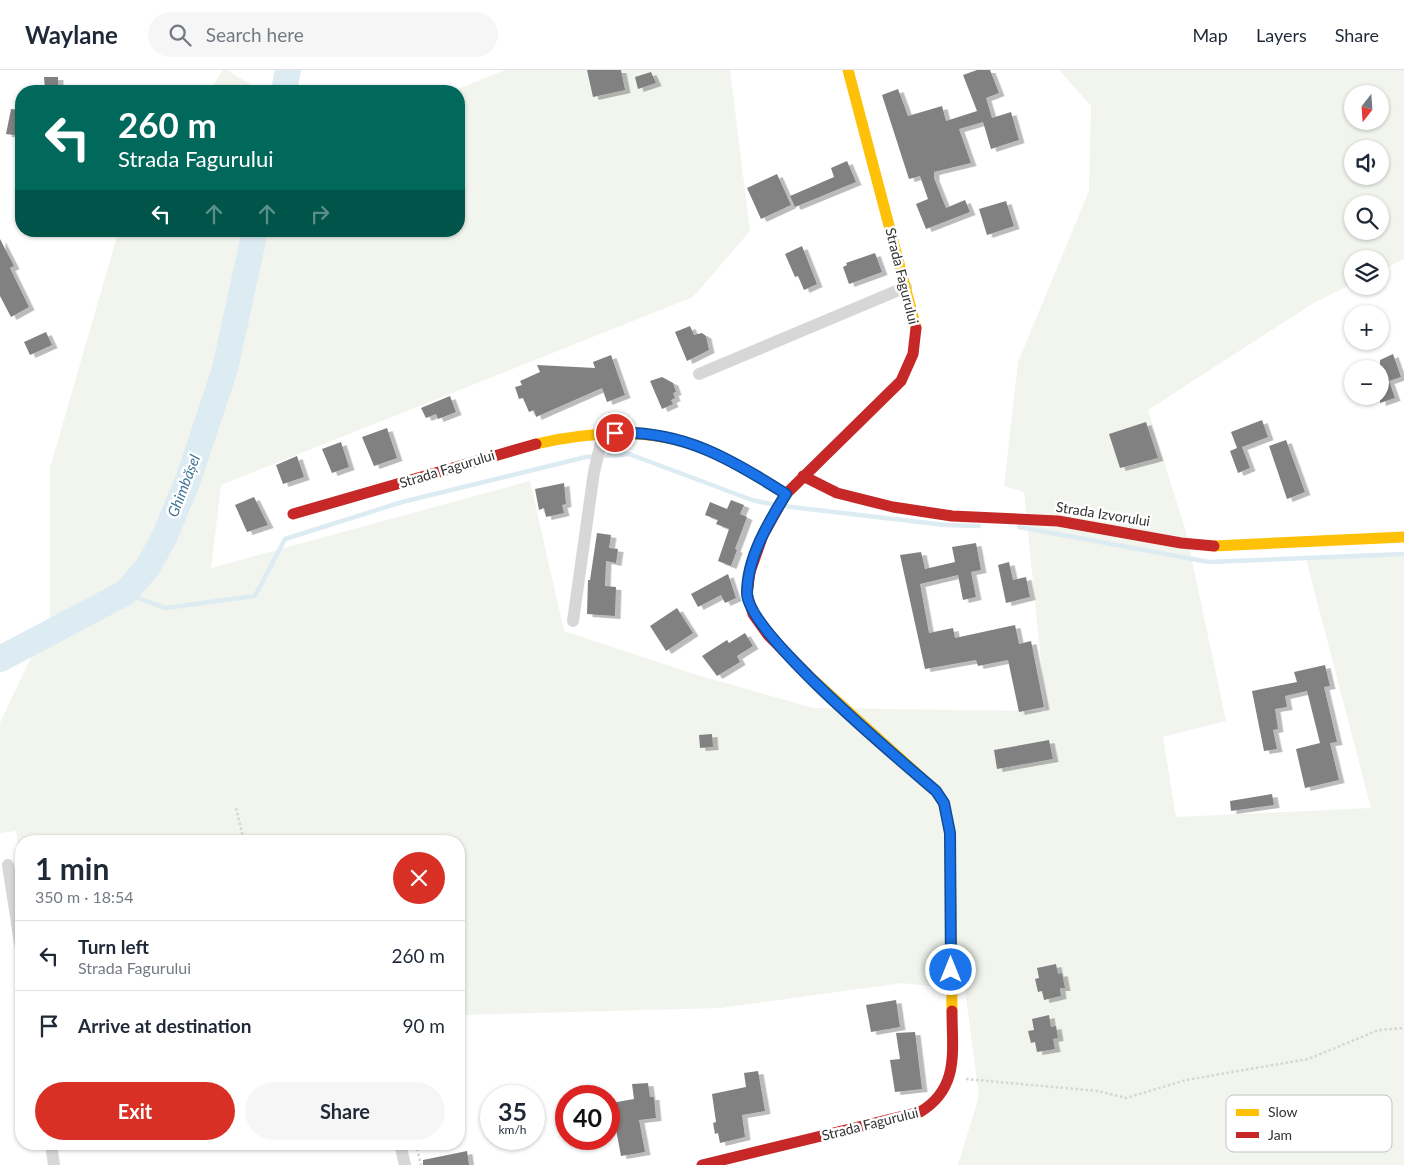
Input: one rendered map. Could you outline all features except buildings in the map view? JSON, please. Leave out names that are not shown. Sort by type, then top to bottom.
[{"type":"street","name":"Strada Fagurului","points":[[702,1165],[920,1112],[932,1106],[941,1095],[950,1078],[952,1068],[950,833],[944,803],[936,791],[812,679],[768,635],[753,614],[747,594],[750,572],[763,535],[784,497],[803,476],[901,382],[908,372],[913,358],[917,333],[848,70]]},
{"type":"street","points":[[699,374],[906,287]]},
{"type":"street","name":"Strada Fagurului","points":[[293,514],[524,446],[565,436],[603,434],[651,434],[683,441],[714,452],[784,497]]},
{"type":"street","points":[[573,621],[596,464],[603,434]]},
{"type":"street","name":"Strada Izvorului","points":[[803,476],[838,492],[893,508],[952,516],[1058,521],[1182,543],[1220,546],[1404,537]]},
{"type":"street","points":[[8,865],[15,910]]},
{"type":"street","points":[[52,1150],[54,1165]]},
{"type":"street","points":[[401,1150],[404,1165]]},
{"type":"path","points":[[236,808],[243,835]]},
{"type":"path","points":[[950,1078],[1098,1091],[1126,1098],[1186,1080],[1308,1059],[1379,1030],[1404,1028]]},
{"type":"path","points":[[417,1150],[421,1165]]},
{"type":"shaded area","points":[[223,70],[227,70],[251,85],[213,85]]},
{"type":"shaded area","points":[[505,70],[730,70],[750,231],[693,297],[221,485],[211,568],[530,481],[564,631],[694,674],[813,708],[1046,711],[1024,492],[1004,486],[1018,362],[1089,191],[1091,106],[1059,70],[1404,70],[1404,259],[1389,266],[1389,250],[1344,250],[1344,288],[1312,304],[1148,410],[1186,532],[1226,721],[1163,737],[1176,817],[1371,808],[1306,559],[1404,553],[1404,1165],[958,1165],[979,1096],[965,990],[902,983],[720,1008],[465,1015],[465,835],[17,835],[16,831],[0,833],[0,723],[50,617],[50,468],[117,237],[465,237],[465,86]]},
{"type":"waterway","name":"Ghimbășel","points":[[285,85],[288,70]]},
{"type":"waterway","name":"Ghimbășel","points":[[0,659],[125,593],[147,568],[164,538],[188,480],[225,369],[254,237]]},
{"type":"waterway","points":[[125,593],[165,608],[255,596],[285,539],[402,502],[586,457],[629,454],[752,500],[775,505]]},
{"type":"waterway","points":[[783,506],[945,525],[979,526]]},
{"type":"waterway","points":[[1019,527],[1209,562],[1404,554]]},
{"type":"traffic: slow","points":[[848,70],[916,328]]},
{"type":"traffic: slow","points":[[536,444],[602,434],[645,435],[667,438],[688,443],[719,455],[786,494]]},
{"type":"traffic: slow","points":[[1214,546],[1404,537]]},
{"type":"traffic: slow","points":[[807,674],[936,791],[944,803],[950,833],[952,1011]]},
{"type":"traffic: jam","points":[[807,674],[768,635],[753,614],[747,594],[750,572],[763,535],[786,494],[901,381],[913,354],[916,328]]},
{"type":"traffic: jam","points":[[293,514],[536,444]]},
{"type":"traffic: jam","points":[[803,476],[837,493],[893,507],[952,516],[1058,521],[1181,543],[1214,546]]},
{"type":"traffic: jam","points":[[702,1165],[920,1112],[942,1092],[948,1080],[952,1054],[952,1011]]},
{"type":"route","points":[[615,433],[651,434],[683,441],[714,452],[786,494],[763,535],[750,572],[747,594],[753,614],[768,635],[830,697],[936,791],[944,803],[950,833],[951,970]]}]
